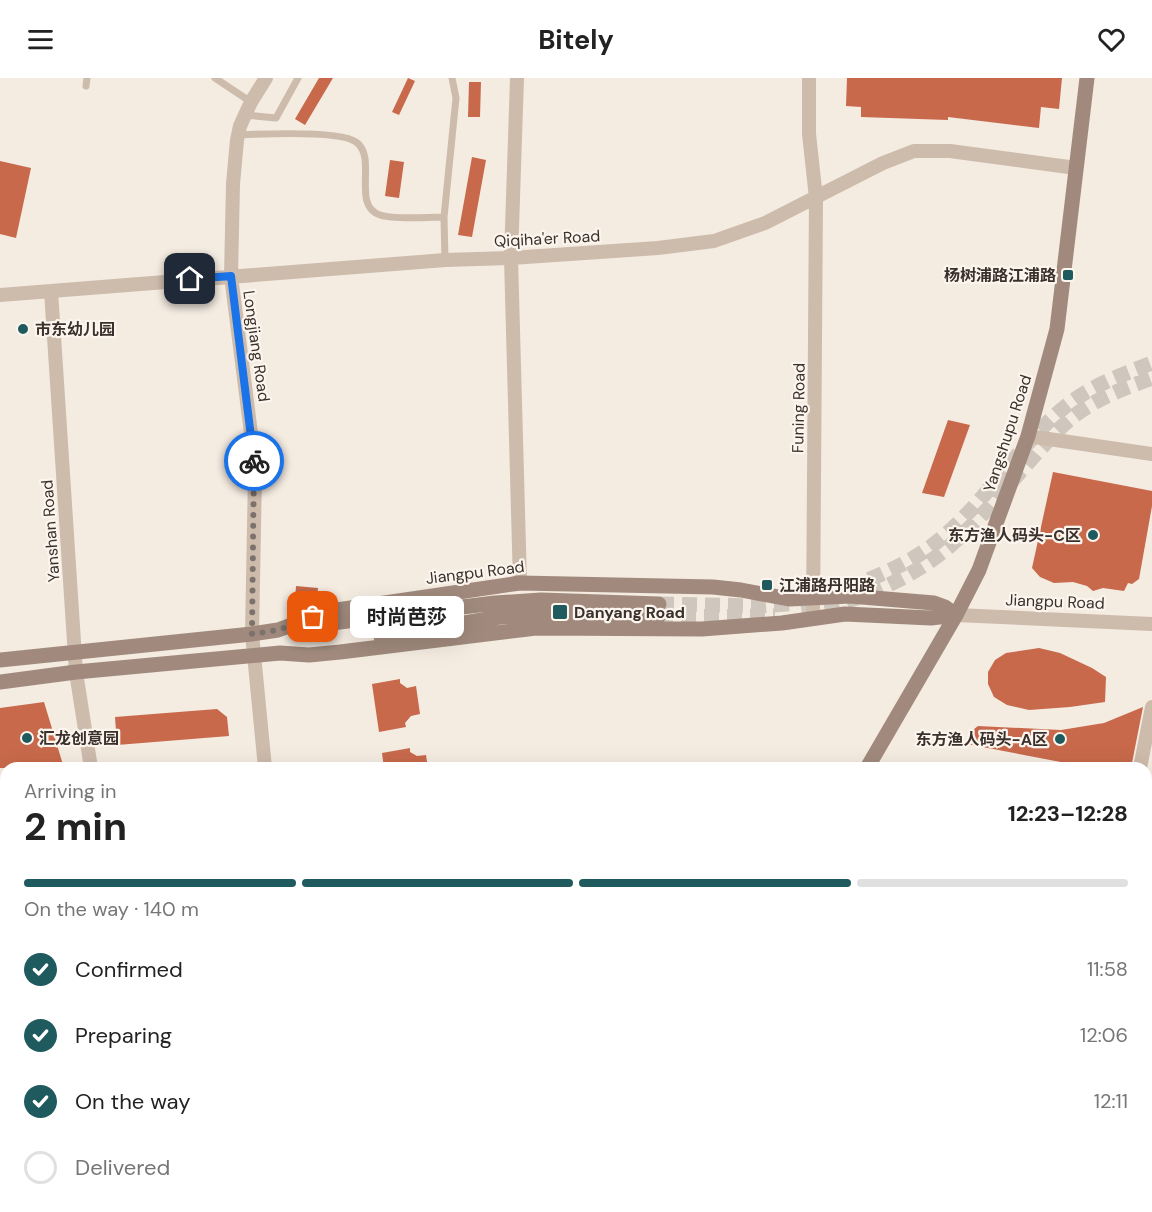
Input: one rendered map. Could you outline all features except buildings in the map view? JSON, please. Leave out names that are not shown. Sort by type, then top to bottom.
[{"type":"main road","name":"Yangshupu Road","points":[[870,762],[956,615],[978,570],[1028,436],[1057,328],[1087,78]]},
{"type":"main road","name":"Jiangpu Road","points":[[0,660],[252,634],[278,630],[330,611],[520,583],[713,587],[789,599],[849,596],[934,603],[956,615]]},
{"type":"main road","points":[[278,630],[495,603],[541,600],[659,610],[500,617],[280,653]]},
{"type":"main road","name":"Jiangpu Road","points":[[0,682],[76,672],[280,653],[309,655],[340,652],[536,628],[702,629],[772,624],[845,614],[937,618],[956,615]]},
{"type":"street","name":"Longjiang Road","points":[[264,762],[252,634],[254,465],[231,276],[233,184],[238,135],[251,102],[266,78]]},
{"type":"street","points":[[517,78],[511,258],[520,583]]},
{"type":"street","name":"Funing Road","points":[[809,78],[809,134],[816,198],[813,618]]},
{"type":"street","name":"Qiqiha'er Road","points":[[0,295],[445,260],[658,248],[714,241],[765,223],[883,162],[905,153],[921,150],[950,151],[1076,168]]},
{"type":"street","name":"Yanshan Road","points":[[51,291],[76,672],[90,762]]},
{"type":"street","points":[[1028,436],[1152,454]]},
{"type":"street","name":"Jiangpu Road","points":[[956,615],[1152,624]]},
{"type":"street","points":[[1141,762],[1152,707]]},
{"type":"lane","points":[[215,78],[251,102]]},
{"type":"lane","points":[[245,115],[276,118],[298,78]]},
{"type":"lane","points":[[445,260],[444,217],[456,98],[452,78]]},
{"type":"lane","points":[[238,135],[337,136],[356,141],[365,153],[365,196],[370,209],[378,215],[444,217]]},
{"type":"tunnel","points":[[826,596],[890,570],[926,550],[964,517],[1030,441],[1066,406],[1097,386],[1152,363]]},
{"type":"tunnel","points":[[802,613],[855,599],[889,585],[936,557],[970,527],[1046,443],[1074,416],[1102,399],[1152,378]]},
{"type":"tunnel","points":[[659,604],[761,606],[797,603]]},
{"type":"tunnel","points":[[658,617],[775,616]]},
{"type":"way so far","points":[[254,461],[252,634],[278,630],[313,617]]},
{"type":"place","name":"杨树浦路江浦路","points":[[1068,275]]},
{"type":"place","name":"市东幼儿园","points":[[23,329]]},
{"type":"place","name":"东方渔人码头-C区","points":[[1093,535]]},
{"type":"place","name":"江浦路丹阳路","points":[[767,585]]},
{"type":"place","name":"Danyang Road","points":[[560,612]]},
{"type":"place","name":"时尚芭莎","points":[[313,617]]},
{"type":"place","name":"汇龙创意园","points":[[27,738]]},
{"type":"place","name":"东方渔人码头-A区","points":[[1060,739]]},
{"type":"route","points":[[190,279],[231,276],[254,461]]}]
